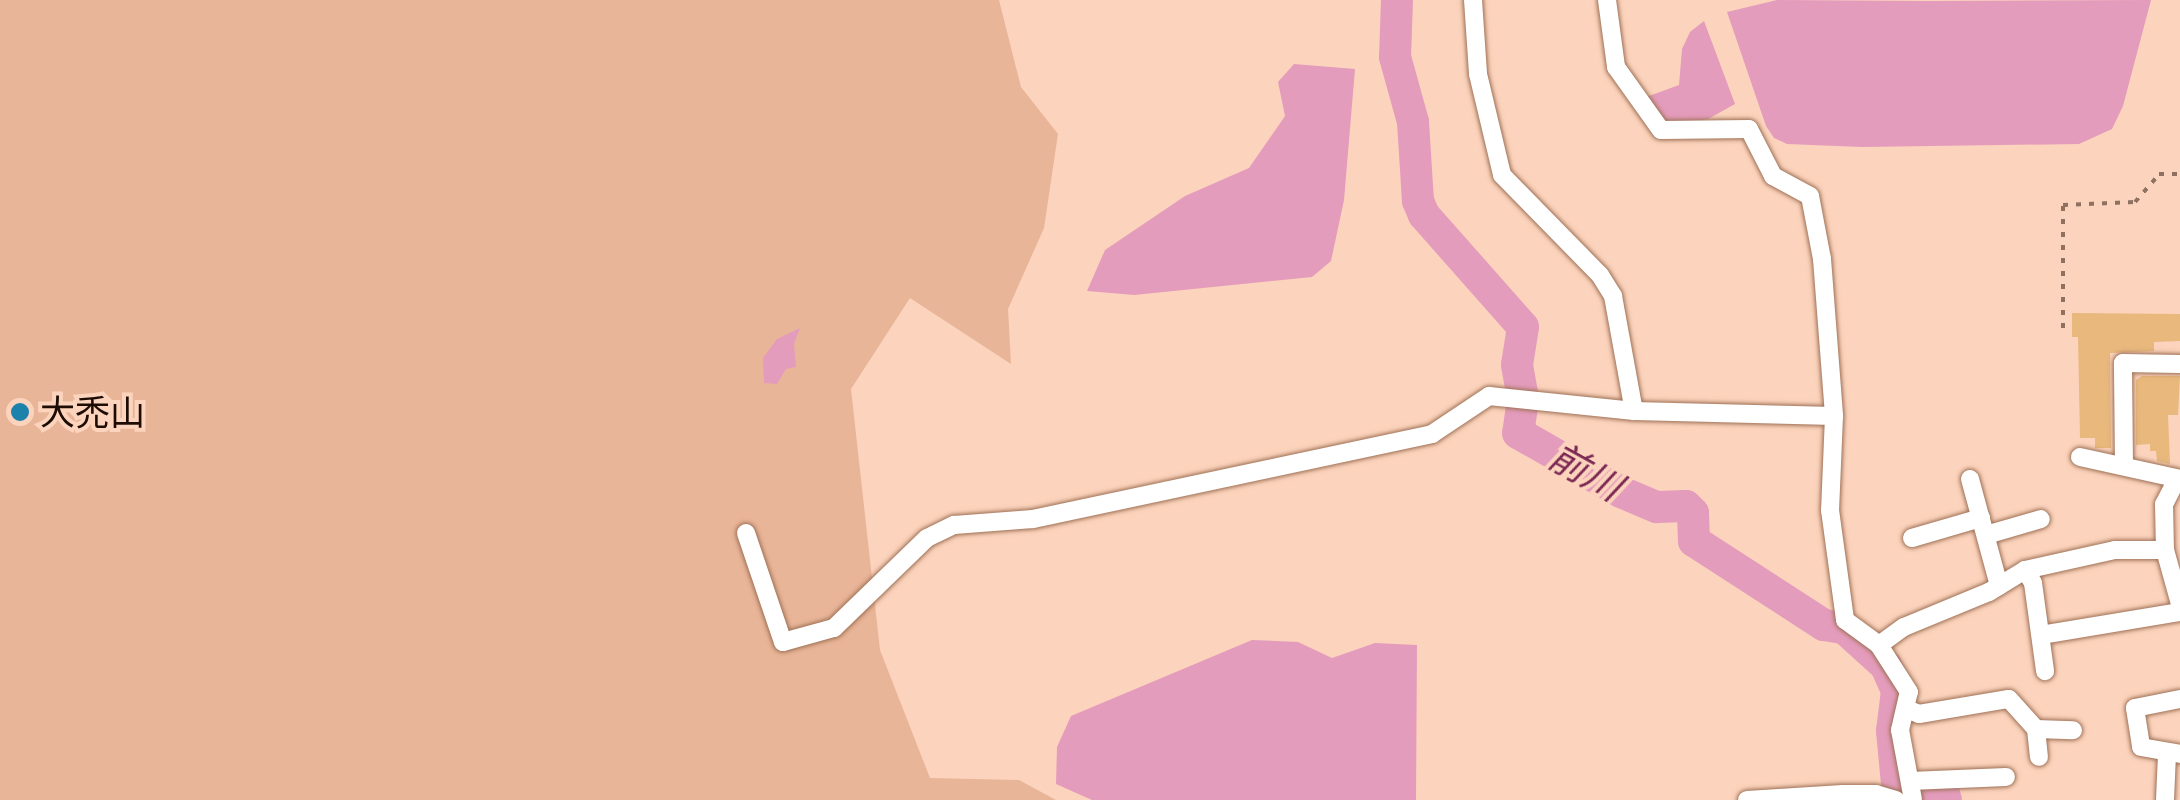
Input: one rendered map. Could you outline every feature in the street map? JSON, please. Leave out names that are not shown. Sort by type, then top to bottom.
[{"type":"street","points":[[1472,0],[1478,74],[1502,175],[1600,275],[1613,296],[1634,410]]},
{"type":"street","points":[[1607,0],[1616,66],[1661,130],[1749,129],[1772,176],[1810,196],[1822,259],[1834,416],[1830,510],[1845,620],[1879,645],[1909,692],[1900,730],[1913,800]]},
{"type":"street","points":[[2124,466],[2123,362],[2180,364]]},
{"type":"street","points":[[746,532],[783,642],[834,628],[926,538],[954,525],[1033,519],[1432,434],[1489,396],[1634,410],[1834,416]]},
{"type":"street","points":[[2041,636],[2180,608],[2165,550],[2164,504],[2178,479],[2080,458]]},
{"type":"street","points":[[1970,479],[1999,586]]},
{"type":"street","points":[[1912,538],[2041,520]]},
{"type":"street","points":[[1879,645],[1904,627],[1999,586],[2026,570],[2115,550],[2165,550]]},
{"type":"street","points":[[2026,570],[2034,583],[2045,671]]},
{"type":"street","points":[[1907,709],[1919,714],[2009,699],[2036,729],[2039,757]]},
{"type":"street","points":[[2166,800],[2174,754],[2141,747],[2135,708],[2180,699]]},
{"type":"street","points":[[2036,729],[2073,730]]},
{"type":"street","points":[[1910,781],[2006,777]]},
{"type":"street","points":[[1747,800],[1876,794],[1896,800]]},
{"type":"path","points":[[2063,328],[2062,205],[2135,202],[2158,174],[2180,174]]},
{"type":"shaded area","points":[[0,0],[999,0],[1021,87],[1058,134],[1044,228],[1008,309],[1011,364],[910,298],[851,389],[880,650],[930,778],[1019,780],[1056,800],[0,800]]},
{"type":"shaded area","points":[[1777,0],[2151,0],[2123,106],[2112,129],[2079,144],[1862,147],[1787,144],[1774,138],[1766,126],[1727,12]]},
{"type":"shaded area","points":[[1704,21],[1735,104],[1708,119],[1660,126],[1638,100],[1679,85],[1682,49],[1690,32]]},
{"type":"shaded area","points":[[1294,64],[1355,69],[1344,200],[1331,261],[1312,277],[1134,295],[1087,291],[1105,250],[1185,196],[1249,168],[1285,116],[1278,82]]},
{"type":"shaded area","points":[[800,328],[794,344],[796,367],[786,369],[777,384],[764,383],[763,358],[777,339]]},
{"type":"shaded area","points":[[1252,640],[1298,642],[1332,658],[1375,643],[1417,645],[1416,800],[1092,800],[1056,784],[1057,747],[1071,716]]},
{"type":"building","points":[[2072,313],[2180,314],[2180,341],[2154,342],[2154,351],[2110,353],[2111,448],[2095,448],[2095,438],[2080,438],[2078,337],[2072,337]]},
{"type":"building","points":[[2142,376],[2180,376],[2178,415],[2168,415],[2170,464],[2157,461],[2150,444],[2136,445],[2136,380]]},
{"type":"waterway","name":"前川","points":[[1397,0],[1395,57],[1413,122],[1418,201],[1424,215],[1523,327],[1517,365],[1523,399],[1518,433],[1621,492],[1657,507],[1686,506],[1693,513],[1694,541],[1824,625],[1844,628],[1886,666],[1897,691],[1892,731],[1897,784],[1919,792],[1935,790],[1944,794],[1946,800]]},
{"type":"place","name":"大禿山","points":[[20,412]]}]
